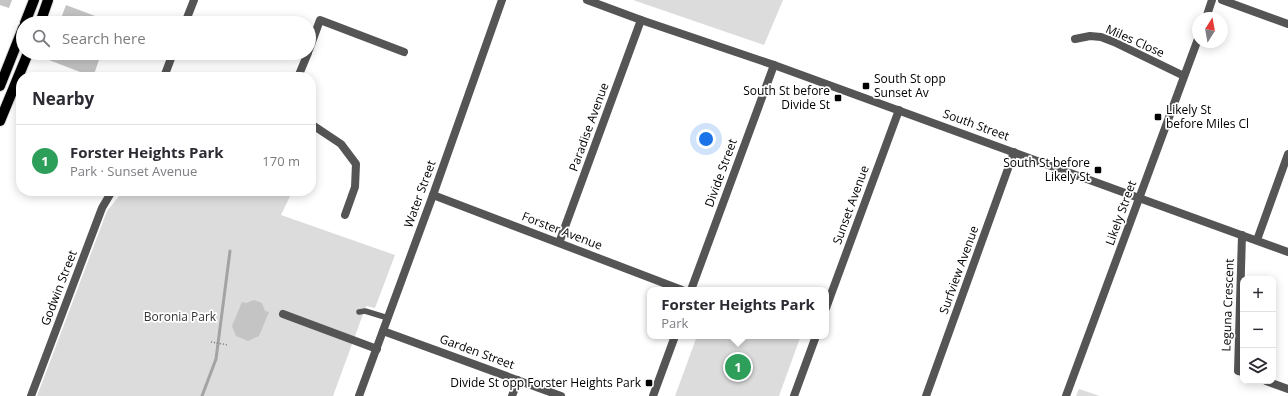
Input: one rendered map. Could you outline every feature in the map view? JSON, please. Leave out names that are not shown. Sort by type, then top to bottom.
[{"type":"main road","points":[[28,16],[34,0]]},
{"type":"main road","points":[[42,16],[48,0]]},
{"type":"main road","points":[[0,86],[16,46]]},
{"type":"main road","points":[[20,72],[25,60]]},
{"type":"main road","points":[[0,121],[16,82]]},
{"type":"street","points":[[188,16],[194,0]]},
{"type":"street","name":"Water Street","points":[[359,396],[433,195],[502,0]]},
{"type":"street","name":"South Street","points":[[586,0],[774,65],[1288,252]]},
{"type":"street","points":[[1208,12],[1212,0]]},
{"type":"street","points":[[1222,0],[1288,24]]},
{"type":"street","points":[[316,31],[320,20],[404,52]]},
{"type":"street","name":"Paradise Avenue","points":[[559,243],[641,20]]},
{"type":"street","name":"Miles Close","points":[[1074,39],[1090,36],[1101,37],[1184,76]]},
{"type":"street","name":"Likely Street","points":[[1066,396],[1195,48]]},
{"type":"street","points":[[166,72],[171,60]]},
{"type":"street","points":[[300,72],[305,60]]},
{"type":"street","name":"Divide Street","points":[[693,287],[774,65]]},
{"type":"street","name":"Sunset Avenue","points":[[829,300],[899,110]]},
{"type":"street","points":[[316,127],[341,144],[356,164],[355,187],[345,215]]},
{"type":"street","name":"Surfview Avenue","points":[[926,396],[1014,152]]},
{"type":"street","points":[[1257,240],[1288,154]]},
{"type":"street","name":"Forster Avenue","points":[[433,195],[674,287]]},
{"type":"street","name":"Godwin Street","points":[[31,396],[102,208],[109,196]]},
{"type":"street","name":"Leguna Crescent","points":[[1240,371],[1238,371],[1242,235]]},
{"type":"street","points":[[283,314],[377,349]]},
{"type":"street","name":"Garden Street","points":[[383,331],[561,396]]},
{"type":"street","points":[[653,396],[674,339]]},
{"type":"street","points":[[794,396],[815,339]]},
{"type":"street","points":[[512,396],[518,380]]},
{"type":"street","points":[[1274,384],[1288,389]]},
{"type":"lane","points":[[359,312],[365,311],[388,318]]},
{"type":"path","points":[[211,342],[228,345]]},
{"type":"green space","points":[[633,0],[783,0],[764,45]]},
{"type":"green space","name":"Boronia Park","points":[[119,196],[290,196],[281,215],[395,255],[375,308],[366,306],[333,396],[37,396],[107,211]]},
{"type":"green space","points":[[696,339],[800,339],[779,396],[675,396]]},
{"type":"green space","points":[[1079,389],[1100,396],[1076,396]]},
{"type":"building","points":[[0,0],[12,0],[9,8],[0,5]]},
{"type":"building","points":[[66,5],[95,16],[62,16]]},
{"type":"building","points":[[49,60],[99,60],[95,72],[80,72]]},
{"type":"building","points":[[254,300],[262,303],[265,311],[269,312],[259,336],[248,341],[236,336],[232,326],[242,302],[246,303]]},
{"type":"waterway","points":[[202,396],[216,359],[230,251]]},
{"type":"place","name":"South St opp Sunset Av","points":[[866,86]]},
{"type":"place","name":"South St before Divide St","points":[[838,98]]},
{"type":"place","name":"Likely St before Miles Cl","points":[[1158,117]]},
{"type":"place","name":"South St before Likely St","points":[[1098,170]]},
{"type":"place","name":"Forster Heights Park","points":[[738,367]]},
{"type":"place","name":"Divide St opp Forster Heights Park","points":[[649,383]]}]
